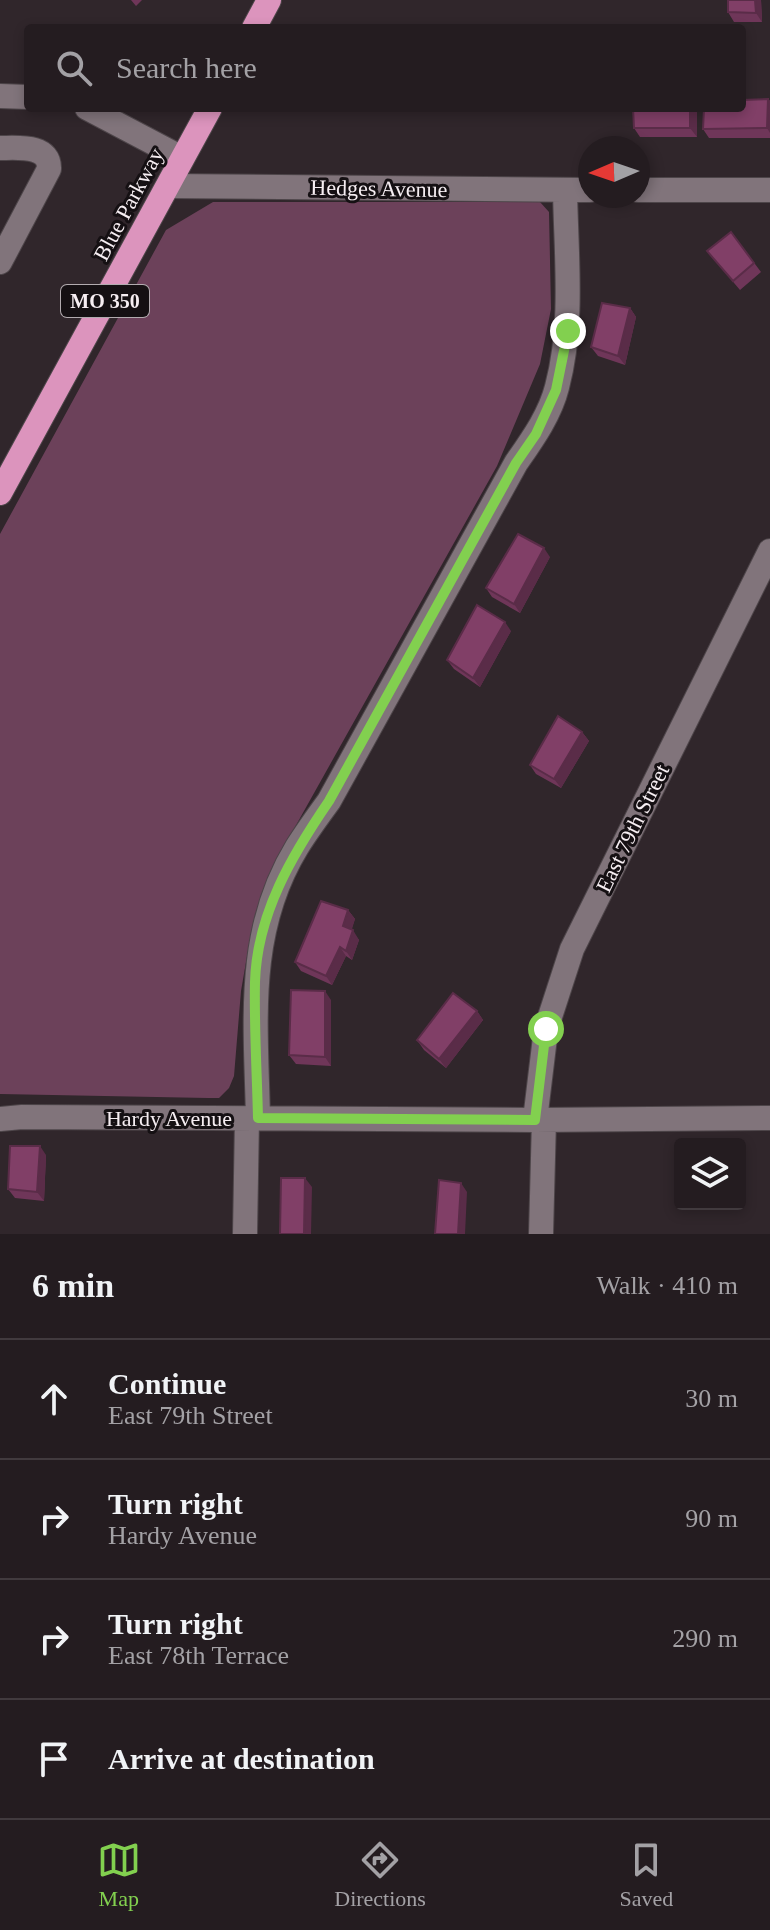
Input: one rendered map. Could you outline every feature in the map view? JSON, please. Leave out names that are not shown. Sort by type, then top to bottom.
[{"type":"highway","points":[[256,24],[269,0]]},
{"type":"highway","name":"Blue Parkway","points":[[0,493],[208,112]]},
{"type":"street","points":[[0,96],[24,97]]},
{"type":"street","points":[[95,112],[182,158]]},
{"type":"street","points":[[0,148],[33,149],[45,155],[49,169],[0,262]]},
{"type":"street","name":"Hedges Avenue","points":[[168,186],[578,190]]},
{"type":"street","points":[[245,1234],[252,1118],[255,979],[262,933],[276,889],[296,848],[329,801],[516,463],[536,434],[556,390],[568,331],[565,190]]},
{"type":"street","points":[[650,190],[770,190]]},
{"type":"street","name":"East 79th Street","points":[[541,1234],[540,1120],[546,1029],[572,949],[770,551]]},
{"type":"street","name":"Hardy Avenue","points":[[0,1119],[770,1118]]},
{"type":"shaded area","points":[[213,202],[540,202],[549,212],[551,309],[540,364],[497,466],[290,836],[250,939],[241,991],[234,1076],[229,1088],[219,1098],[0,1094],[0,534],[166,230]]},
{"type":"building","points":[[728,0],[755,0],[756,13],[728,12]]},
{"type":"building","points":[[768,99],[767,128],[703,129],[704,112],[746,112],[746,100]]},
{"type":"building","points":[[633,112],[690,112],[690,128],[634,128]]},
{"type":"building","points":[[731,232],[754,263],[733,281],[707,251]]},
{"type":"building","points":[[602,303],[630,308],[618,356],[591,347]]},
{"type":"building","points":[[518,534],[544,548],[514,604],[486,588]]},
{"type":"building","points":[[477,605],[505,622],[473,678],[447,660]]},
{"type":"building","points":[[558,716],[582,732],[554,779],[530,765]]},
{"type":"building","points":[[321,901],[348,910],[343,926],[353,930],[346,951],[340,947],[326,976],[295,962]]},
{"type":"building","points":[[291,990],[325,991],[325,1057],[289,1055]]},
{"type":"building","points":[[453,993],[477,1011],[439,1059],[417,1040]]},
{"type":"building","points":[[10,1146],[40,1146],[37,1192],[8,1189]]},
{"type":"building","points":[[281,1178],[305,1178],[304,1234],[280,1234]]},
{"type":"building","points":[[439,1180],[461,1183],[458,1234],[435,1234]]},
{"type":"route","points":[[546,1029],[535,1120],[258,1118],[255,979],[262,933],[276,889],[296,848],[329,801],[516,463],[536,434],[556,390],[568,331]]}]
